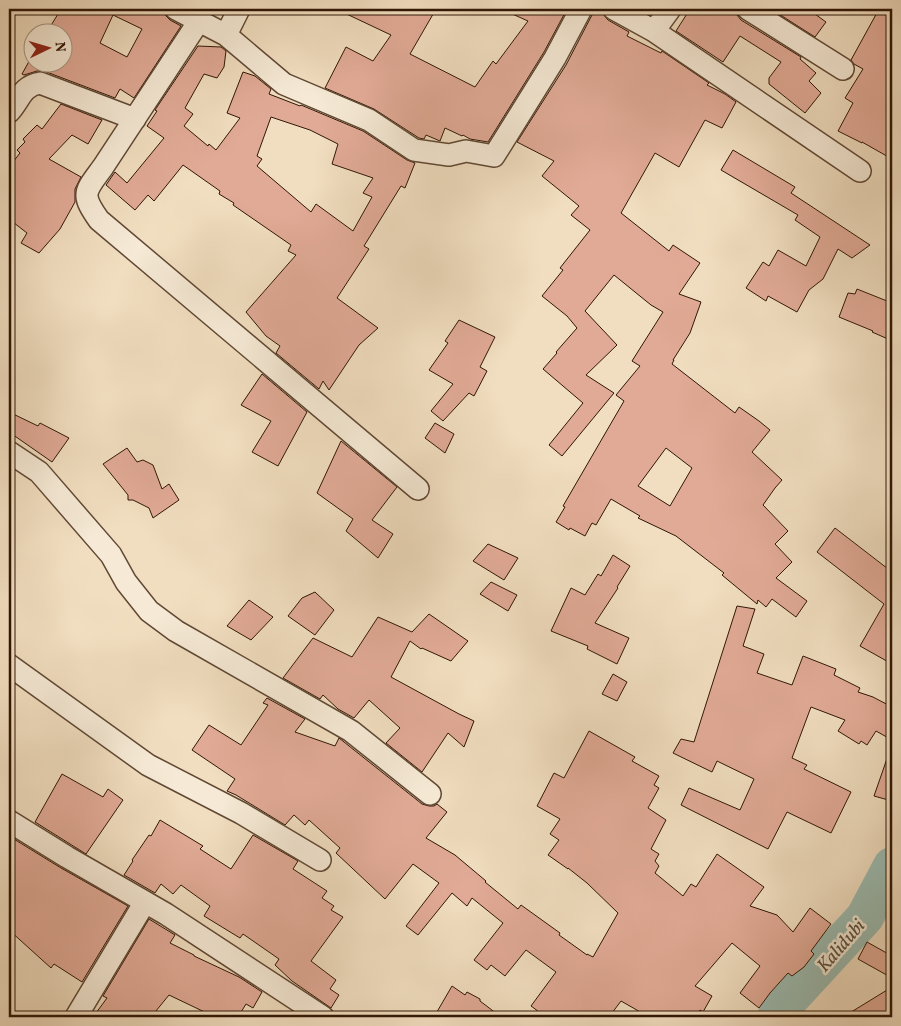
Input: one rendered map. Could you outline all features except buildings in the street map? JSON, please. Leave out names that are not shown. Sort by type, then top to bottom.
[{"type":"street","points":[[176,9],[226,36],[284,84],[369,120],[414,150],[448,155],[466,151],[494,156],[555,58],[581,9]]},
{"type":"street","points":[[226,36],[239,9]]},
{"type":"street","points":[[614,9],[654,31],[860,171]]},
{"type":"street","points":[[654,31],[670,9]]},
{"type":"street","points":[[748,9],[843,69]]},
{"type":"street","points":[[199,21],[103,168],[87,189],[90,207],[99,220],[418,489]]},
{"type":"street","points":[[9,112],[24,90],[40,83],[135,119]]},
{"type":"street","points":[[9,452],[39,472],[111,555],[126,582],[149,611],[176,631],[351,731],[430,794]]},
{"type":"street","points":[[9,666],[148,765],[241,812],[320,860]]},
{"type":"street","points":[[9,821],[166,914],[323,1017]]},
{"type":"street","points":[[76,1017],[145,902]]},
{"type":"waterway","name":"Kalidubi","points":[[776,1017],[786,1003],[865,917],[892,866]]}]
